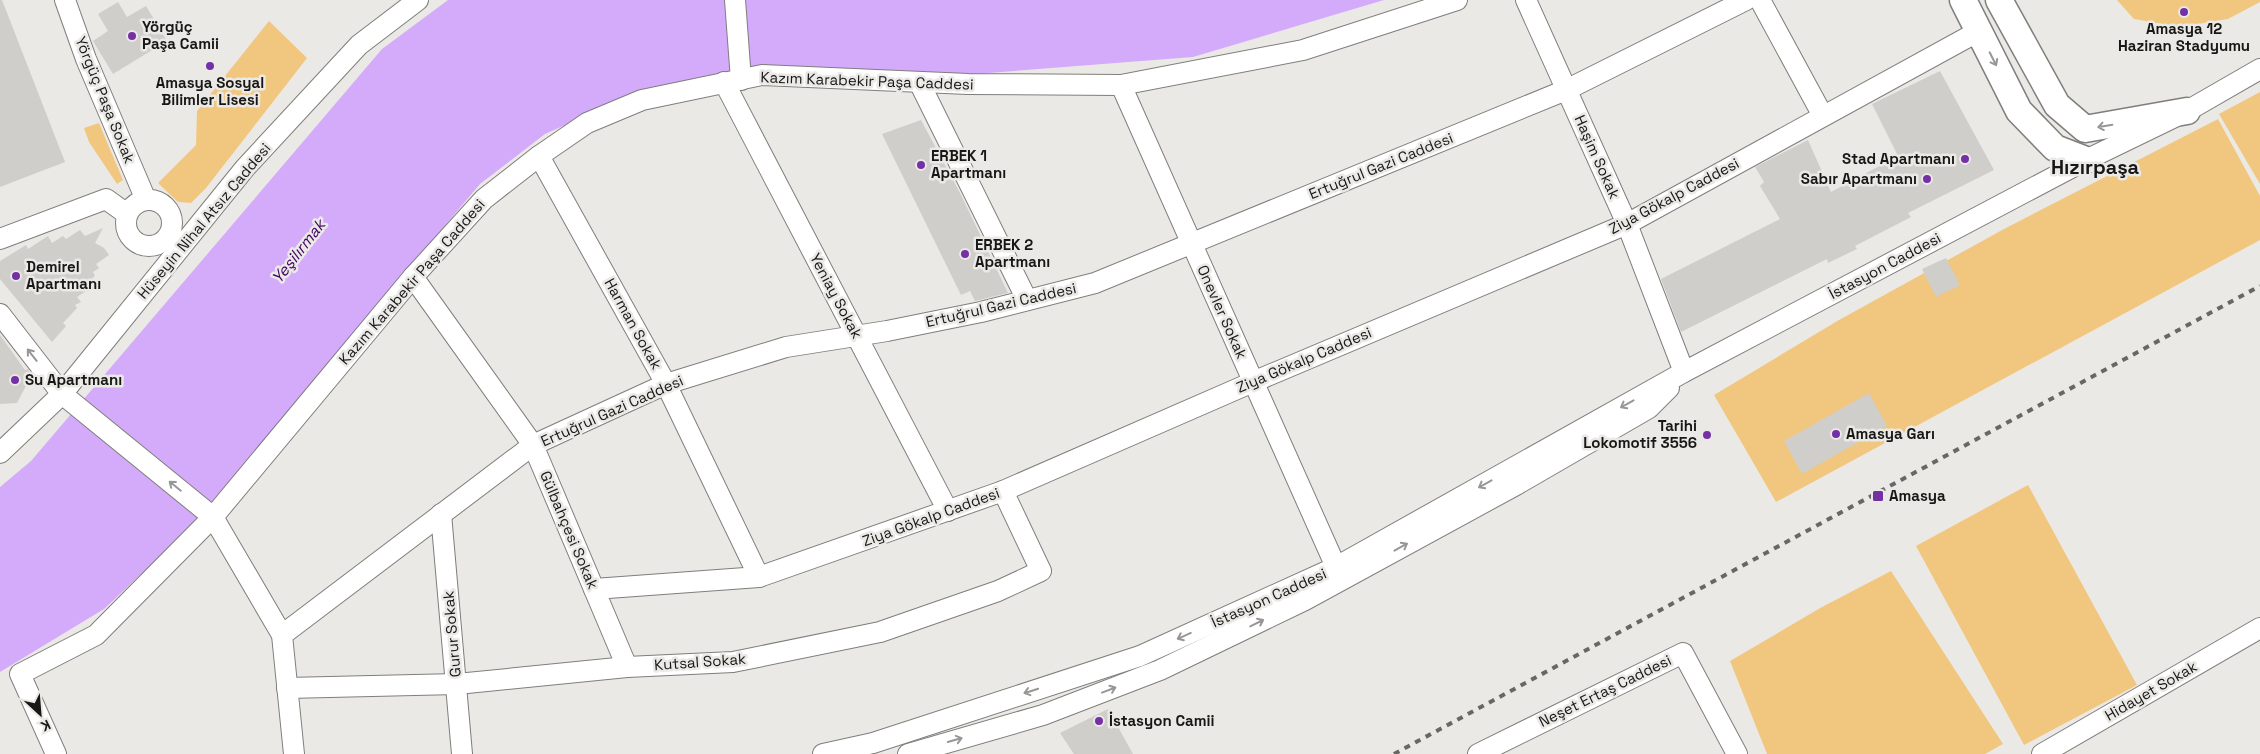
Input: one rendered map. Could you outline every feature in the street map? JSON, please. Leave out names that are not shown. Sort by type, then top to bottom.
[{"type":"main road","points":[[1962,0],[2020,110],[2055,148],[2086,160]]},
{"type":"main road","points":[[1999,0],[2057,105],[2086,129],[2187,111]]},
{"type":"street","name":"Yörgüç Paşa Sokak","points":[[65,0],[86,60],[146,200]]},
{"type":"street","name":"Hüseyin Nihal Atsız Caddesi","points":[[0,454],[62,394],[172,244],[359,45],[418,0]]},
{"type":"street","points":[[733,81],[735,0]]},
{"type":"street","name":"Kazım Karabekir Paşa Caddesi","points":[[56,754],[20,674],[96,634],[213,517],[413,277],[484,199],[539,156],[588,123],[642,100],[762,75],[919,82],[1121,85],[1303,50],[1458,0]]},
{"type":"street","name":"Haşim Sokak","points":[[1526,0],[1627,224],[1684,372]]},
{"type":"street","name":"Ertuğrul Gazi Caddesi","points":[[282,635],[533,445],[666,384],[786,347],[887,331],[980,312],[1095,282],[1566,90],[1746,0]]},
{"type":"street","points":[[1760,0],[1823,116]]},
{"type":"street","name":"Ziya Gökalp Caddesi","points":[[594,589],[759,577],[1003,491],[1253,382],[1627,224],[1980,31]]},
{"type":"street","points":[[2187,111],[2260,69]]},
{"type":"street","name":"Yeniay Sokak","points":[[733,81],[856,335],[948,511]]},
{"type":"street","points":[[919,82],[1027,300]]},
{"type":"street","name":"Onevler Sokak","points":[[1121,85],[1336,567]]},
{"type":"street","name":"İstasyon Caddesi","points":[[823,754],[873,743],[1140,656],[1336,567],[1684,372],[2086,160],[2187,111]]},
{"type":"street","name":"Harman Sokak","points":[[539,156],[666,384],[759,577]]},
{"type":"street","points":[[0,239],[106,199],[127,214],[137,203],[146,200]]},
{"type":"street","name":"Hüseyin Nihal Atsız Caddesi","points":[[146,200],[159,202],[170,212],[172,244]]},
{"type":"street","name":"Hüseyin Nihal Atsız Caddesi","points":[[127,214],[126,229],[135,241],[150,246],[172,244]]},
{"type":"street","name":"Gülbahçesi Sokak","points":[[413,277],[533,445],[627,667]]},
{"type":"street","points":[[0,314],[62,394],[213,517],[282,635],[294,754]]},
{"type":"street","name":"İstasyon Caddesi","points":[[908,754],[1044,715],[1151,674],[1305,600],[1516,485],[1649,408],[1684,372]]},
{"type":"street","name":"Kutsal Sokak","points":[[287,688],[457,684],[627,667],[733,662],[880,632],[998,591],[1040,571],[1003,491]]},
{"type":"street","name":"Gurur Sokak","points":[[441,514],[462,754]]},
{"type":"street","name":"Hidayet Sokak","points":[[2042,754],[2260,628]]},
{"type":"street","name":"Neşet Ertaş Caddesi","points":[[1478,754],[1683,653],[1737,754]]},
{"type":"shaded area","name":"Amasya 12 Haziran Stadyumu","points":[[2117,0],[2260,0],[2260,2],[2228,19],[2180,27],[2134,19]]},
{"type":"shaded area","points":[[269,21],[307,58],[206,188],[191,203],[178,202],[158,183],[196,145],[197,111]]},
{"type":"shaded area","points":[[2260,92],[2260,184],[2219,114]]},
{"type":"shaded area","points":[[2218,119],[2260,196],[2260,240],[1776,502],[1714,395],[1839,320],[2004,229]]},
{"type":"shaded area","points":[[99,123],[123,180],[117,184],[89,142],[84,128]]},
{"type":"shaded area","points":[[2028,485],[2137,685],[2024,745],[1916,546]]},
{"type":"shaded area","points":[[1891,571],[2003,744],[1985,754],[1767,754],[1730,661],[1822,607]]},
{"type":"water","name":"Yeşilırmak","points":[[448,0],[1384,0],[1193,57],[976,74],[748,67],[633,95],[545,134],[480,184],[188,530],[104,609],[0,672],[0,487],[31,461],[382,49]]},
{"type":"building","points":[[0,0],[2,0],[65,162],[0,187]]},
{"type":"building","name":"Yörgüç Paşa Camii","points":[[118,2],[127,17],[146,6],[167,41],[113,74],[93,41],[108,31],[98,14]]},
{"type":"building","points":[[1940,71],[1994,170],[1908,213],[1911,217],[1855,246],[1857,249],[1828,263],[1827,259],[1681,332],[1661,279],[1780,219],[1760,186],[1764,182],[1755,167],[1808,140],[1831,192],[1898,156],[1872,104]]},
{"type":"building","points":[[921,120],[961,195],[1008,293],[975,301],[970,291],[961,295],[882,134]]},
{"type":"building","points":[[103,228],[95,243],[104,248],[109,255],[96,264],[99,268],[93,272],[95,276],[86,284],[89,289],[77,297],[81,302],[75,305],[77,308],[63,323],[66,326],[52,342],[0,279],[0,261],[26,245],[28,249],[48,236],[52,243],[63,236],[66,239],[80,230],[85,236]]},
{"type":"building","points":[[1946,258],[1960,285],[1936,297],[1922,269]]},
{"type":"building","name":"Su Apartmanı","points":[[0,335],[25,370],[28,369],[34,377],[27,384],[17,403],[0,404]]},
{"type":"building","name":"Amasya Garı","points":[[1869,393],[1887,426],[1802,474],[1784,441]]},
{"type":"building","name":"İstasyon Camii","points":[[1108,709],[1133,754],[1074,754],[1060,733]]},
{"type":"railway","points":[[1394,754],[2260,286]]},
{"type":"place","name":"Amasya 12 Haziran Stadyumu","points":[[2184,12]]},
{"type":"place","name":"Yörgüç Paşa Camii","points":[[132,36]]},
{"type":"place","name":"Amasya Sosyal Bilimler Lisesi","points":[[210,66]]},
{"type":"place","name":"Stad Apartmanı","points":[[1965,159]]},
{"type":"place","name":"ERBEK 1 Apartmanı","points":[[921,165]]},
{"type":"place","name":"Sabır Apartmanı","points":[[1927,179]]},
{"type":"place","name":"ERBEK 2 Apartmanı","points":[[965,254]]},
{"type":"place","name":"Demirel Apartmanı","points":[[16,276]]},
{"type":"place","name":"Su Apartmanı","points":[[15,380]]},
{"type":"place","name":"Amasya Garı","points":[[1836,434]]},
{"type":"place","name":"Tarihi Lokomotif 3556","points":[[1707,435]]},
{"type":"place","name":"Amasya","points":[[1878,496]]},
{"type":"place","name":"İstasyon Camii","points":[[1099,721]]},
{"type":"district","name":"Hızırpaşa","points":[[2095,167]]}]
